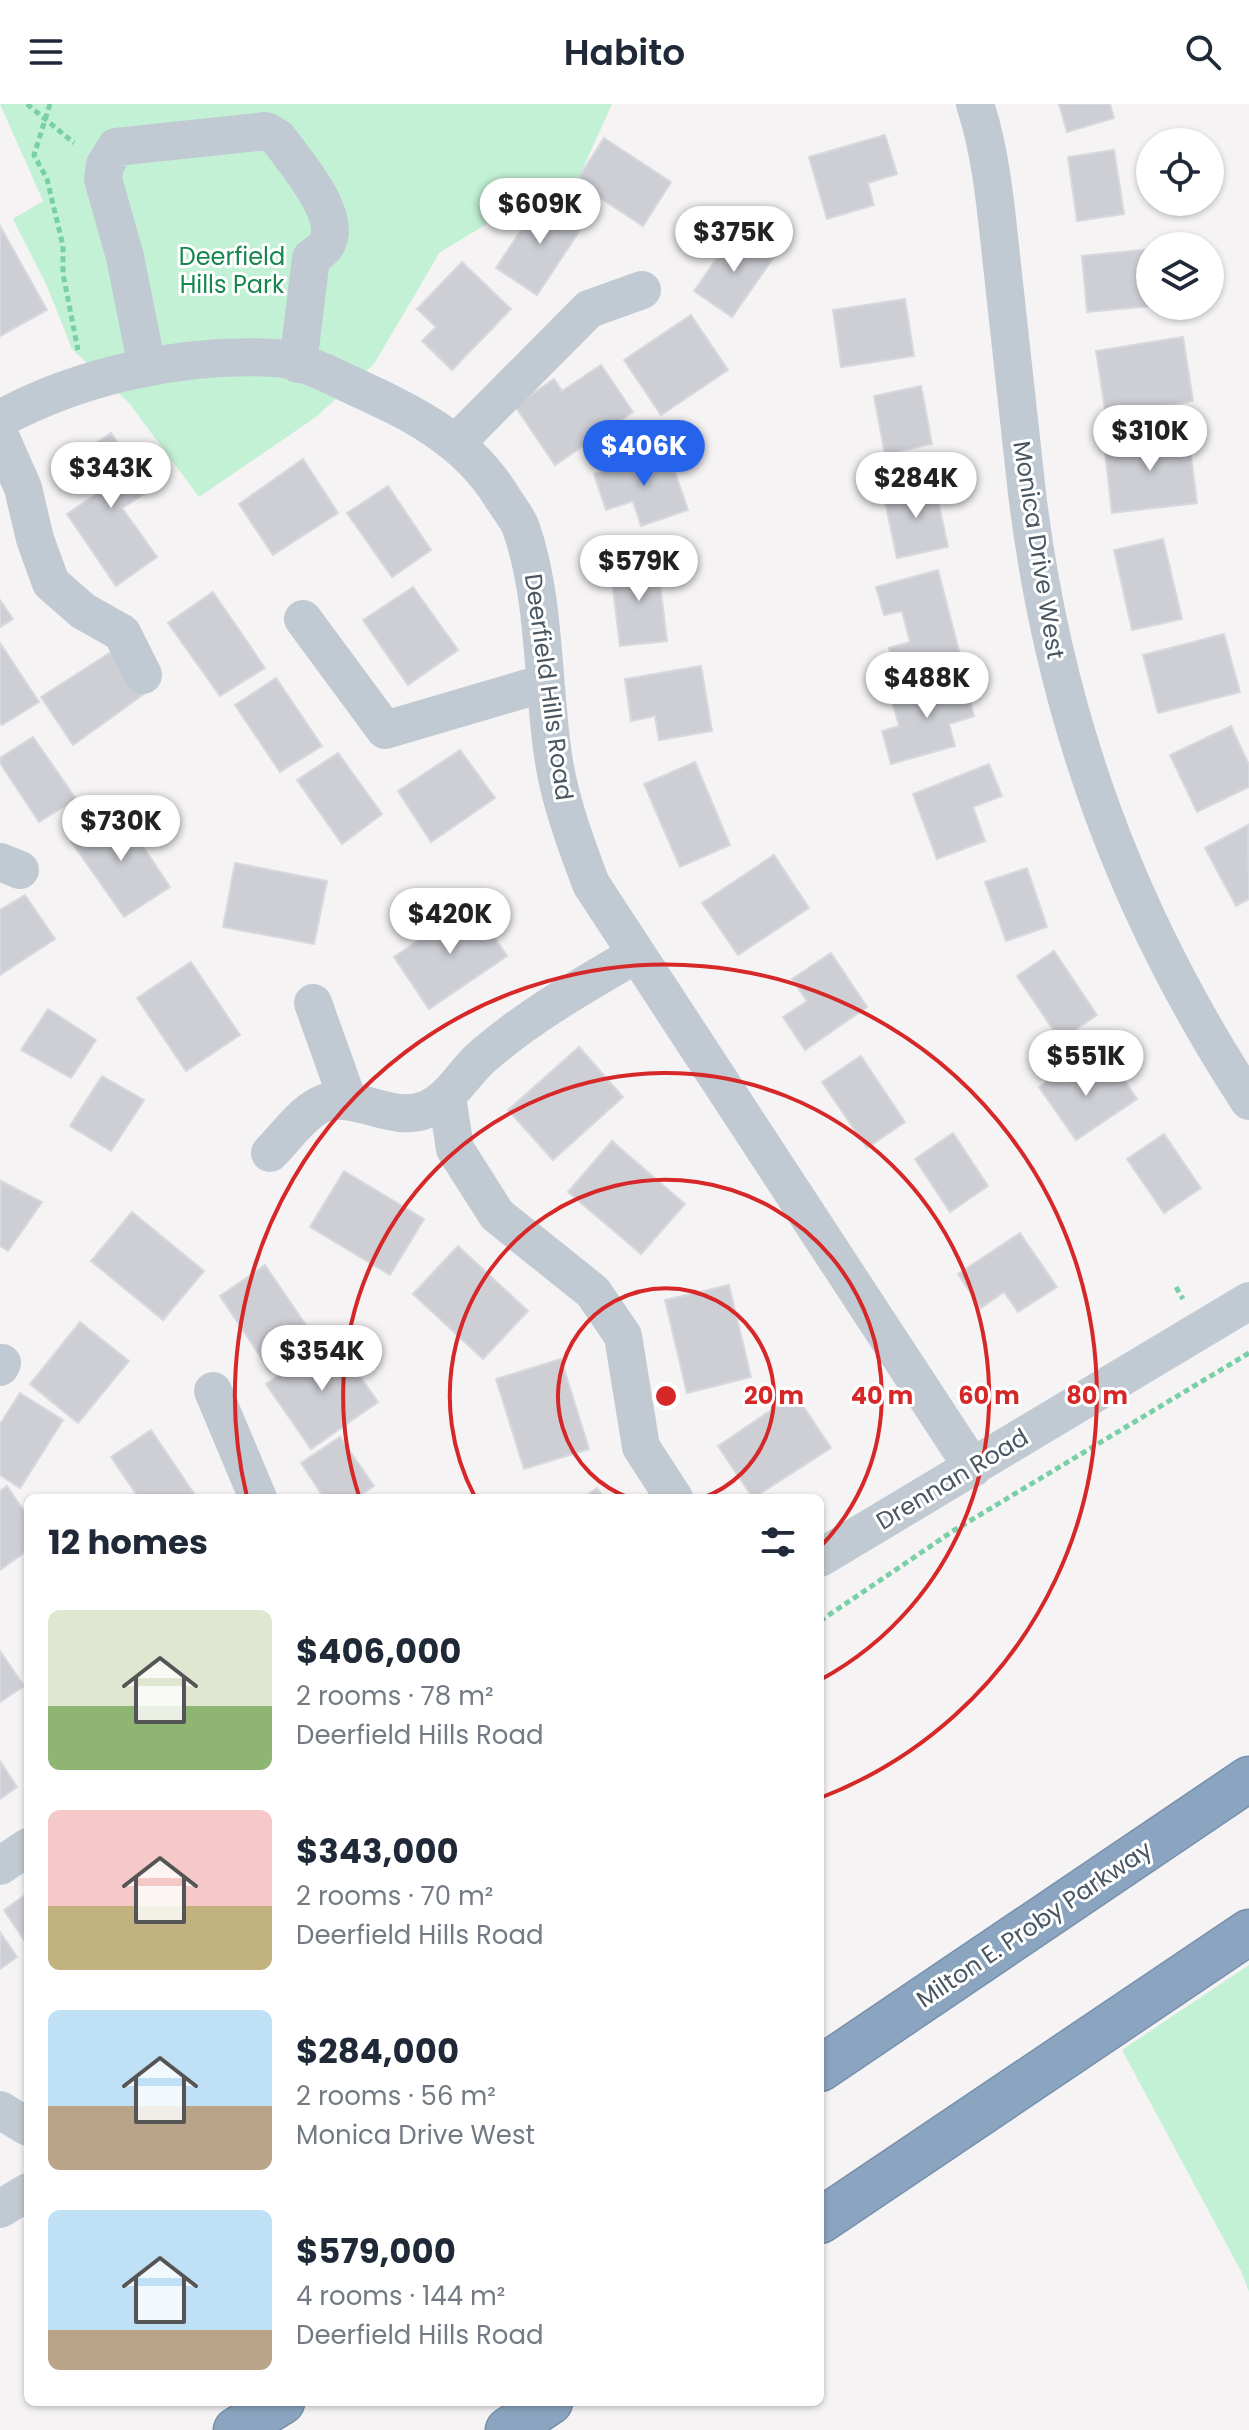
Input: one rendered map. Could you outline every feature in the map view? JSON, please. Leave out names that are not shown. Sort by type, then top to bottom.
[{"type":"highway","name":"Milton E. Proby Parkway","points":[[824,2066],[1249,1779]]},
{"type":"highway","points":[[824,2218],[1249,1932]]},
{"type":"highway","points":[[236,2430],[275,2406]]},
{"type":"highway","points":[[508,2430],[544,2406]]},
{"type":"street","name":"Monica Drive West","points":[[975,104],[993,180],[1037,570],[1050,643],[1067,708],[1093,787],[1149,923],[1216,1051],[1249,1101]]},
{"type":"street","points":[[147,367],[125,257],[103,179],[105,165],[116,147],[266,131],[278,138],[295,162],[328,211],[331,227],[326,246],[311,258],[298,364]]},
{"type":"street","points":[[456,443],[589,309],[642,290]]},
{"type":"street","name":"Deerfield Hills Road","points":[[0,419],[80,387],[147,367],[279,358],[406,410],[456,443],[486,470],[520,525],[530,562],[555,763],[571,830],[591,884],[973,1468]]},
{"type":"street","points":[[0,436],[23,488],[35,539],[51,583],[83,611],[122,633],[143,675]]},
{"type":"street","points":[[303,619],[385,730],[545,683]]},
{"type":"street","points":[[270,1153],[319,1106],[348,1101],[387,1113],[423,1111],[447,1097],[480,1058],[549,1006],[635,955]]},
{"type":"street","points":[[313,1003],[348,1101]]},
{"type":"street","points":[[447,1097],[455,1149],[497,1215],[593,1292],[623,1336],[641,1447],[671,1494]]},
{"type":"street","name":"Drennan Road","points":[[824,1556],[973,1468],[1200,1327],[1249,1301]]},
{"type":"street","points":[[213,1391],[256,1494]]},
{"type":"street","points":[[0,1866],[24,1850]]},
{"type":"street","points":[[0,2110],[24,2125]]},
{"type":"street","points":[[0,2209],[24,2194]]},
{"type":"path","points":[[27,104],[77,145]]},
{"type":"path","points":[[50,104],[34,155],[47,179],[60,232],[63,274],[81,359]]},
{"type":"path","points":[[824,1618],[953,1531],[1249,1353]]},
{"type":"green space","name":"Deerfield Hills Park","points":[[0,104],[612,104],[570,197],[540,204],[527,200],[440,252],[374,364],[316,417],[199,497],[129,403],[72,349],[47,286],[13,219],[43,201]]},
{"type":"green space","points":[[1249,1965],[1249,2292],[1242,2273],[1122,2050]]},
{"type":"building","points":[[1059,104],[1110,104],[1114,118],[1067,132]]},
{"type":"building","points":[[885,135],[897,174],[868,183],[874,205],[827,219],[809,157]]},
{"type":"building","points":[[604,138],[671,182],[643,226],[576,182]]},
{"type":"building","points":[[1114,150],[1124,214],[1077,221],[1068,157]]},
{"type":"building","points":[[543,197],[584,224],[537,295],[496,268]]},
{"type":"building","points":[[0,226],[47,310],[0,336]]},
{"type":"building","points":[[736,231],[774,257],[732,317],[694,291]]},
{"type":"building","points":[[1136,250],[1136,308],[1087,312],[1082,256]]},
{"type":"building","points":[[462,262],[511,309],[452,370],[422,341],[436,327],[417,309]]},
{"type":"building","points":[[905,299],[914,356],[841,367],[833,310]]},
{"type":"building","points":[[691,315],[728,370],[661,415],[624,360]]},
{"type":"building","points":[[1183,337],[1193,401],[1106,415],[1096,351]]},
{"type":"building","points":[[601,365],[633,412],[555,465],[515,406],[554,379],[562,391]]},
{"type":"building","points":[[921,386],[932,444],[885,454],[874,396]]},
{"type":"building","points":[[111,433],[149,491],[122,508],[157,557],[116,586],[67,514],[95,495],[71,460]]},
{"type":"building","points":[[1188,433],[1197,503],[1112,513],[1104,443]]},
{"type":"building","points":[[667,449],[688,510],[641,526],[633,501],[606,510],[594,474]]},
{"type":"building","points":[[303,459],[338,513],[273,555],[239,504]]},
{"type":"building","points":[[934,481],[948,547],[897,558],[883,492]]},
{"type":"building","points":[[388,486],[431,550],[392,577],[347,513]]},
{"type":"building","points":[[1163,539],[1182,619],[1132,630],[1114,550]]},
{"type":"building","points":[[657,559],[667,641],[620,646],[610,565]]},
{"type":"building","points":[[938,570],[960,655],[895,672],[889,648],[910,642],[902,611],[884,615],[876,587]]},
{"type":"building","points":[[413,587],[458,650],[408,685],[363,620]]},
{"type":"building","points":[[213,592],[265,668],[220,696],[168,623]]},
{"type":"building","points":[[0,600],[13,619],[0,627]]},
{"type":"building","points":[[1224,634],[1240,692],[1158,713],[1143,655]]},
{"type":"building","points":[[0,643],[39,702],[2,725],[0,723]]},
{"type":"building","points":[[114,650],[144,694],[73,745],[41,697]]},
{"type":"building","points":[[701,666],[712,731],[659,740],[655,716],[631,721],[625,679]]},
{"type":"building","points":[[963,677],[974,716],[949,724],[955,746],[891,764],[882,731],[899,726],[891,698]]},
{"type":"building","points":[[276,678],[322,746],[280,772],[235,705]]},
{"type":"building","points":[[1231,726],[1249,765],[1249,787],[1197,812],[1170,755]]},
{"type":"building","points":[[33,737],[76,799],[39,822],[0,763],[0,758]]},
{"type":"building","points":[[460,750],[495,798],[431,842],[398,791]]},
{"type":"building","points":[[338,753],[382,814],[342,844],[297,780]]},
{"type":"building","points":[[695,762],[730,845],[680,867],[644,784]]},
{"type":"building","points":[[989,764],[1002,796],[973,807],[985,841],[937,859],[913,794]]},
{"type":"building","points":[[118,809],[170,887],[124,917],[71,841]]},
{"type":"building","points":[[1248,825],[1249,899],[1236,906],[1205,848]]},
{"type":"building","points":[[774,855],[809,908],[738,955],[702,903]]},
{"type":"building","points":[[235,863],[327,881],[314,944],[223,927]]},
{"type":"building","points":[[1027,868],[1047,927],[1006,941],[985,882]]},
{"type":"building","points":[[25,895],[55,939],[0,975],[0,910]]},
{"type":"building","points":[[472,904],[507,956],[429,1009],[394,957]]},
{"type":"building","points":[[1054,951],[1097,1015],[1060,1040],[1017,976]]},
{"type":"building","points":[[831,953],[867,1007],[805,1050],[783,1017],[807,1001],[792,979]]},
{"type":"building","points":[[191,962],[240,1035],[186,1071],[137,998]]},
{"type":"building","points":[[48,1009],[96,1040],[71,1078],[21,1050]]},
{"type":"building","points":[[579,1047],[623,1097],[553,1160],[508,1110]]},
{"type":"building","points":[[861,1056],[905,1122],[867,1148],[822,1082]]},
{"type":"building","points":[[1080,1059],[1095,1082],[1116,1068],[1137,1099],[1076,1140],[1039,1087]]},
{"type":"building","points":[[102,1076],[144,1100],[111,1151],[70,1126]]},
{"type":"building","points":[[953,1133],[988,1186],[950,1212],[915,1159]]},
{"type":"building","points":[[1164,1134],[1201,1188],[1164,1213],[1127,1159]]},
{"type":"building","points":[[612,1141],[685,1204],[641,1254],[568,1192]]},
{"type":"building","points":[[344,1171],[424,1219],[390,1275],[310,1227]]},
{"type":"building","points":[[1,1181],[42,1202],[8,1251],[0,1246]]},
{"type":"building","points":[[132,1212],[204,1271],[163,1320],[91,1261]]},
{"type":"building","points":[[1020,1233],[1057,1287],[1018,1312],[1004,1292],[981,1308],[958,1274]]},
{"type":"building","points":[[458,1246],[528,1311],[483,1359],[413,1294]]},
{"type":"building","points":[[265,1265],[316,1340],[270,1371],[220,1296]]},
{"type":"building","points":[[729,1285],[751,1377],[687,1393],[665,1300]]},
{"type":"building","points":[[80,1322],[129,1361],[78,1423],[30,1384]]},
{"type":"building","points":[[333,1338],[378,1402],[311,1449],[266,1384]]},
{"type":"building","points":[[561,1359],[589,1449],[524,1469],[496,1379]]},
{"type":"building","points":[[20,1393],[63,1420],[20,1488],[0,1475],[0,1424]]},
{"type":"building","points":[[795,1394],[831,1448],[759,1494],[750,1494],[718,1446]]},
{"type":"building","points":[[151,1430],[194,1494],[136,1494],[111,1457]]},
{"type":"building","points":[[340,1437],[374,1486],[362,1494],[321,1494],[301,1463]]},
{"type":"building","points":[[7,1486],[24,1511],[24,1553],[0,1570],[0,1491]]},
{"type":"building","points":[[0,1651],[24,1686],[0,1702]]},
{"type":"building","points":[[0,1761],[17,1787],[0,1799]]},
{"type":"building","points":[[24,1896],[24,1940],[4,1910]]},
{"type":"building","points":[[0,1932],[17,1957],[0,1969]]}]
